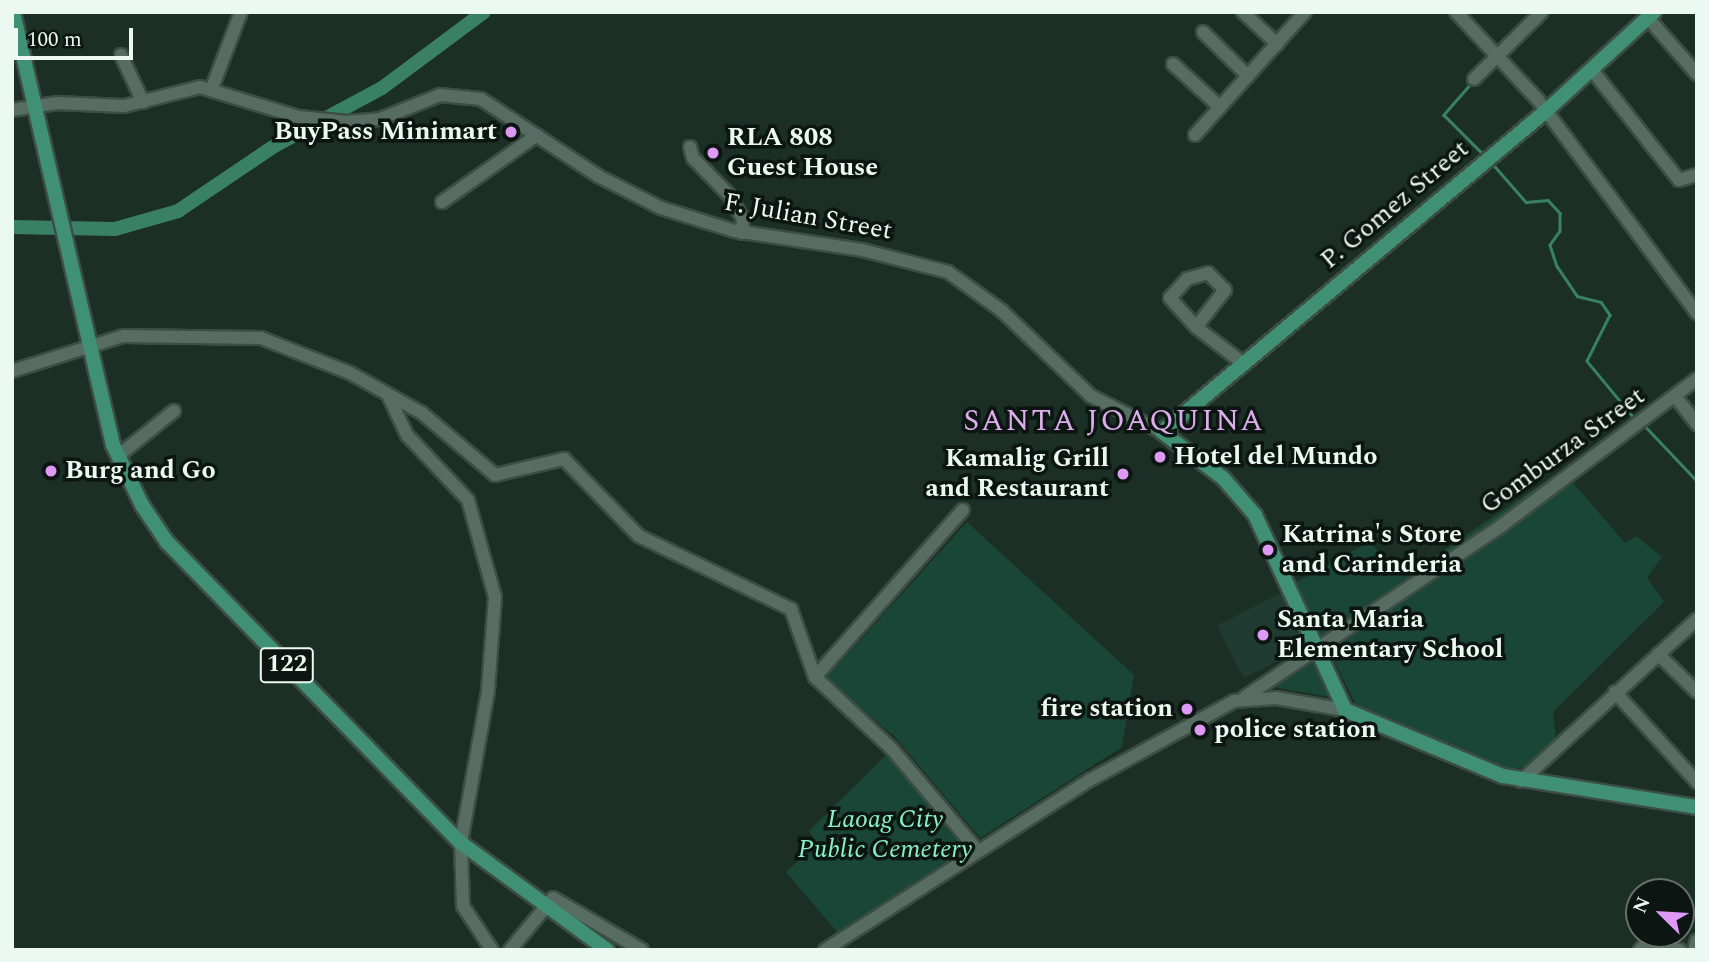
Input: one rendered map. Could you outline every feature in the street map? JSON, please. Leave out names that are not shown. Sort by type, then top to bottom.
[{"type":"main road","name":"122","points":[[13,12],[48,146],[89,344],[118,456],[167,542],[461,843],[544,907],[607,950]]},
{"type":"main road","name":"P. Gomez Street","points":[[1162,432],[1546,111],[1651,15]]},
{"type":"main road","name":"F. Julian Street","points":[[1162,432],[1223,478],[1255,515],[1345,710]]},
{"type":"main road","points":[[1345,710],[1521,781],[1697,807]]},
{"type":"street","points":[[212,88],[241,12]]},
{"type":"street","points":[[1243,12],[1277,44]]},
{"type":"street","points":[[1456,12],[1546,111],[1697,313]]},
{"type":"street","points":[[1474,79],[1542,12]]},
{"type":"street","points":[[1195,135],[1304,13]]},
{"type":"street","points":[[1651,15],[1697,74]]},
{"type":"street","points":[[1203,32],[1248,76]]},
{"type":"street","points":[[121,55],[143,102]]},
{"type":"street","points":[[1173,64],[1220,107]]},
{"type":"street","points":[[1592,70],[1679,180],[1697,175]]},
{"type":"street","name":"F. Julian Street","points":[[12,110],[38,106],[143,102],[190,87],[212,88],[299,117],[347,122],[464,94],[650,203],[742,233],[862,250],[948,272],[1002,311],[1091,396],[1162,432]]},
{"type":"street","points":[[442,202],[537,135]]},
{"type":"street","points":[[690,147],[693,158],[729,195],[743,219],[742,233]]},
{"type":"street","points":[[1196,327],[1225,290],[1208,273],[1187,279],[1170,298],[1196,327],[1243,363]]},
{"type":"street","points":[[12,371],[89,344],[123,336],[261,338],[350,373],[433,421],[495,475],[553,457],[573,465],[639,536],[790,609],[815,677],[899,757],[977,850]]},
{"type":"street","name":"Gomburza Street","points":[[825,950],[977,850],[1245,697],[1501,526],[1697,379]]},
{"type":"street","points":[[1675,396],[1697,424]]},
{"type":"street","points":[[389,397],[407,435],[468,500],[495,597],[493,655],[461,843],[463,906],[492,950]]},
{"type":"street","points":[[118,456],[174,411]]},
{"type":"street","points":[[815,677],[963,510]]},
{"type":"street","points":[[1521,781],[1697,619]]},
{"type":"street","points":[[1658,654],[1697,692]]},
{"type":"street","points":[[1615,692],[1697,782]]},
{"type":"street","points":[[1245,697],[1345,710]]},
{"type":"street","points":[[510,950],[544,907],[556,898],[642,950]]},
{"type":"street","points":[[1694,950],[1697,940]]},
{"type":"street","points":[[1640,950],[1646,944],[1679,950]]},
{"type":"shaded area","name":"Santa Maria Elementary School","points":[[1283,592],[1310,645],[1244,678],[1217,626]]},
{"type":"green space","points":[[1562,470],[1625,543],[1636,536],[1662,557],[1647,578],[1664,602],[1553,712],[1556,739],[1538,761],[1511,771],[1358,709],[1295,583],[1369,542],[1404,577]]},
{"type":"green space","points":[[967,522],[1134,675],[1122,747],[980,838],[894,736],[825,679]]},
{"type":"green space","points":[[1313,659],[1335,698],[1273,687]]},
{"type":"green space","name":"Laoag City Public Cemetery","points":[[890,751],[970,846],[838,933],[786,872],[817,843],[809,831]]},
{"type":"waterway","points":[[12,227],[115,229],[178,211],[276,145],[382,88],[484,12]]},
{"type":"waterway","points":[[1472,83],[1444,115],[1483,154]]},
{"type":"waterway","points":[[1492,163],[1526,202],[1548,200],[1560,213],[1560,231],[1550,245],[1557,266],[1577,296],[1601,302],[1610,315],[1587,361],[1635,419]]},
{"type":"waterway","points":[[1646,427],[1697,481]]},
{"type":"place","name":"BuyPass Minimart","points":[[511,132]]},
{"type":"place","name":"RLA 808 Guest House","points":[[713,153]]},
{"type":"place","name":"Hotel del Mundo","points":[[1160,457]]},
{"type":"place","name":"Burg and Go","points":[[51,471]]},
{"type":"place","name":"Kamalig Grill and Restaurant","points":[[1123,474]]},
{"type":"place","name":"Katrina's Store and Carinderia","points":[[1268,550]]},
{"type":"place","name":"Santa Maria Elementary School","points":[[1263,635]]},
{"type":"place","name":"fire station","points":[[1187,709]]},
{"type":"place","name":"police station","points":[[1200,730]]},
{"type":"district","name":"SANTA JOAQUINA","points":[[1114,421]]}]
